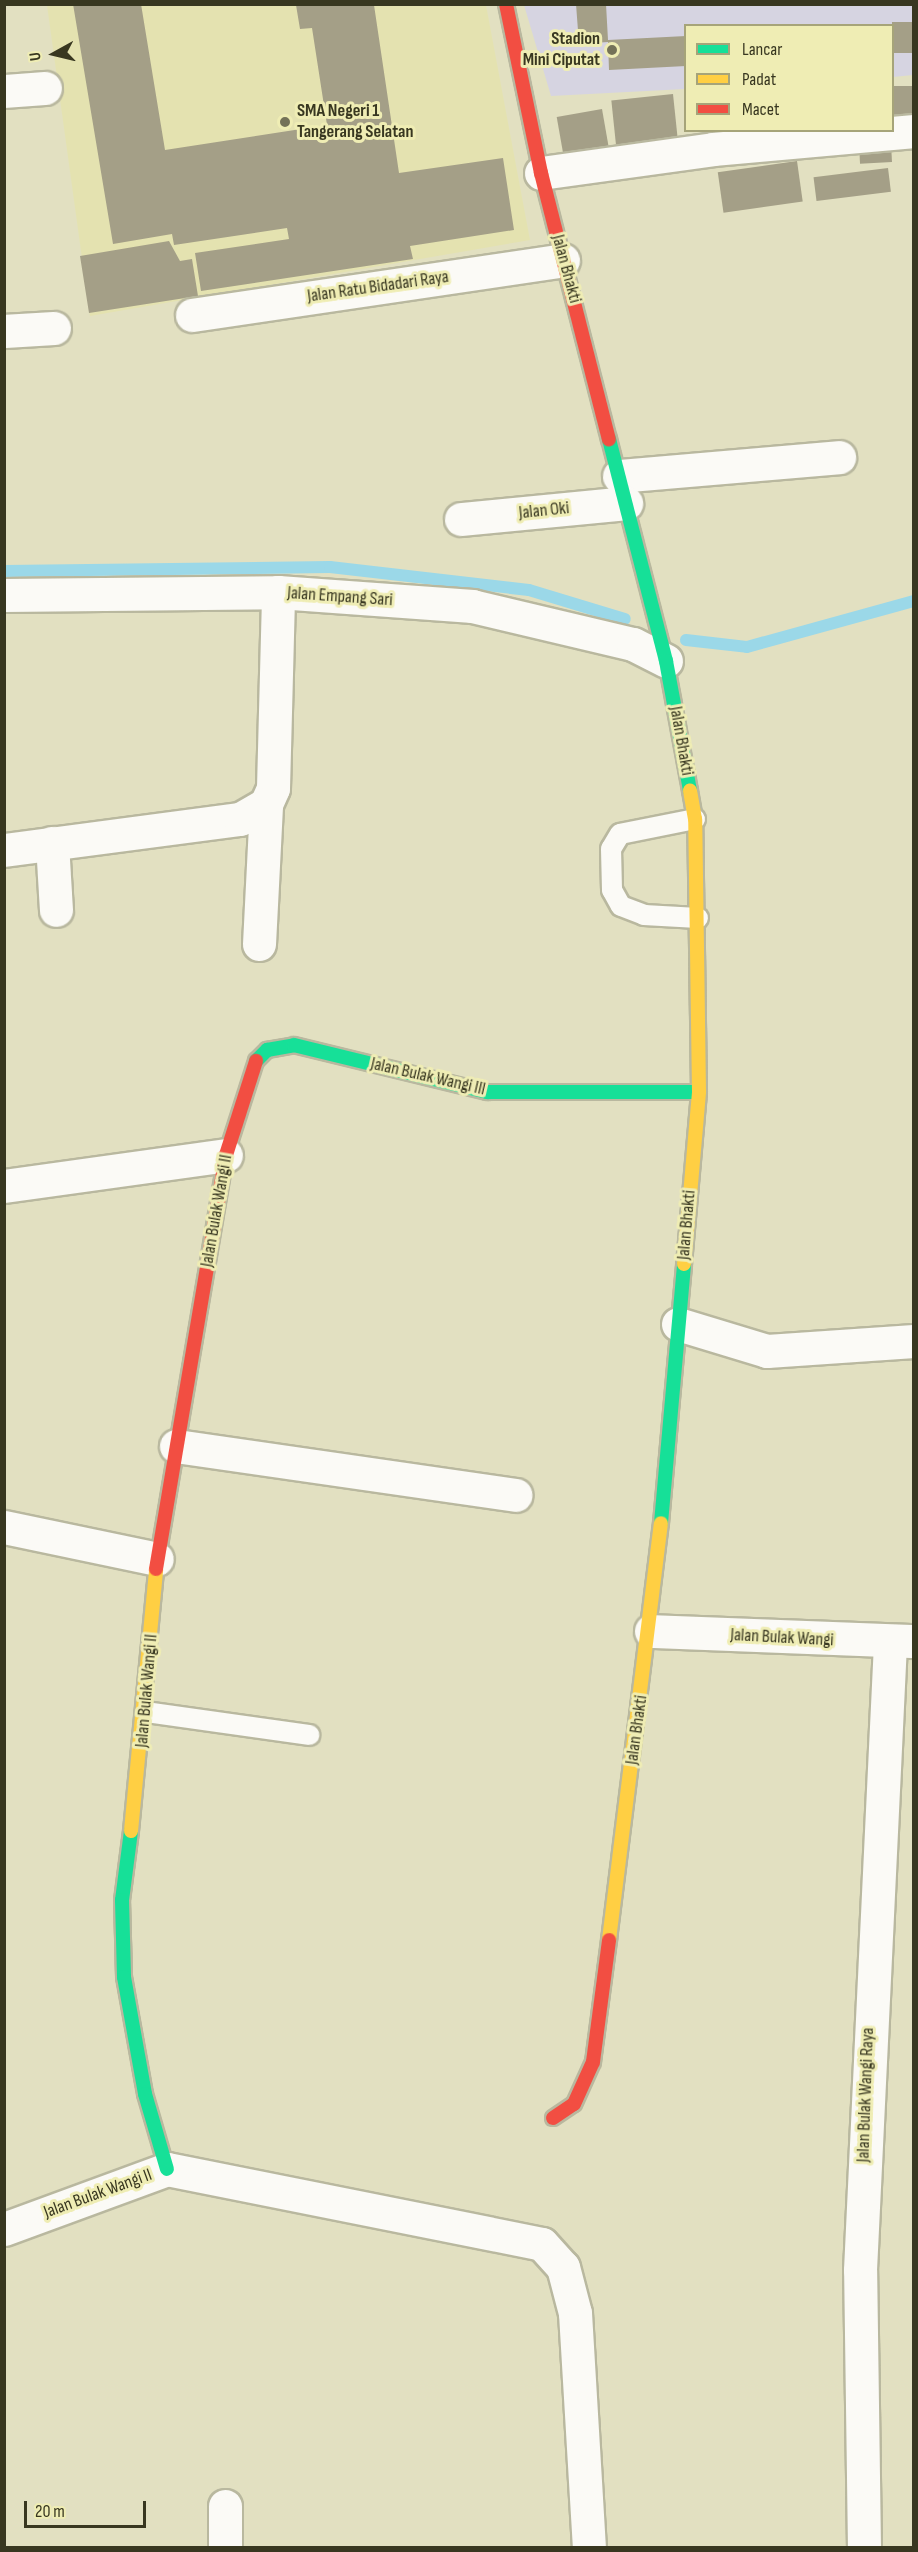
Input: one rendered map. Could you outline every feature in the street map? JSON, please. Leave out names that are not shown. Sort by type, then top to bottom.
[{"type":"street","name":"Jalan Bhakti","points":[[506,4],[541,173],[666,661],[695,819],[698,918],[699,1092],[651,1631],[593,2062],[574,2104],[553,2118]]},
{"type":"street","points":[[4,91],[45,88]]},
{"type":"street","points":[[541,173],[713,148],[914,131]]},
{"type":"street","name":"Jalan Ratu Bidadari Raya","points":[[192,315],[563,260]]},
{"type":"street","points":[[4,331],[54,328]]},
{"type":"street","name":"Jalan Oki","points":[[461,519],[623,489],[839,457]]},
{"type":"street","points":[[259,944],[266,804],[273,788],[278,592]]},
{"type":"street","name":"Jalan Empang Sari","points":[[4,595],[278,592],[472,606],[633,644],[666,661]]},
{"type":"street","points":[[4,849],[240,819],[266,804]]},
{"type":"street","points":[[52,843],[56,910]]},
{"type":"street","name":"Jalan Bulak Wangi III","points":[[267,1050],[294,1045],[486,1092],[699,1092]]},
{"type":"street","name":"Jalan Bulak Wangi II","points":[[4,2229],[167,2169],[145,2094],[124,1977],[122,1900],[147,1712],[157,1559],[176,1446],[226,1155],[252,1065],[267,1050]]},
{"type":"street","points":[[4,1186],[226,1155]]},
{"type":"street","points":[[678,1324],[768,1351],[914,1341]]},
{"type":"street","points":[[176,1446],[515,1495]]},
{"type":"street","points":[[4,1527],[157,1559]]},
{"type":"street","name":"Jalan Bulak Wangi","points":[[651,1631],[902,1643]]},
{"type":"street","name":"Jalan Bulak Wangi Raya","points":[[864,2547],[860,2270],[902,1643]]},
{"type":"street","points":[[167,2169],[528,2238],[553,2253],[563,2267],[575,2313],[589,2547]]},
{"type":"street","points":[[225,2506],[225,2547]]},
{"type":"lane","points":[[695,819],[620,834],[611,849],[612,890],[621,906],[644,915],[698,918]]},
{"type":"lane","points":[[147,1712],[309,1735]]},
{"type":"shaded area","name":"SMA Negeri 1 Tangerang Selatan","points":[[47,5],[486,5],[530,240],[90,316]]},
{"type":"shaded area","name":"Stadion Mini Ciputat","points":[[524,5],[913,5],[913,75],[894,77],[894,24],[684,24],[684,89],[551,96]]},
{"type":"building","points":[[73,4],[141,4],[165,150],[327,125],[312,28],[300,29],[296,5],[374,5],[399,173],[503,158],[514,230],[410,246],[413,259],[201,291],[195,253],[289,239],[287,228],[174,245],[172,234],[113,244]]},
{"type":"building","points":[[576,4],[606,4],[608,40],[684,36],[684,66],[609,70],[608,42],[579,44]]},
{"type":"building","points":[[892,22],[914,22],[914,53],[894,53],[894,24]]},
{"type":"building","points":[[894,86],[914,86],[914,118],[894,118]]},
{"type":"building","points":[[673,94],[678,140],[616,146],[611,100]]},
{"type":"building","points":[[602,109],[609,149],[564,157],[557,117]]},
{"type":"building","points":[[891,143],[892,162],[860,164],[859,145]]},
{"type":"building","points":[[797,161],[803,202],[723,213],[718,172]]},
{"type":"building","points":[[888,168],[891,192],[816,201],[814,177]]},
{"type":"building","points":[[169,241],[180,261],[192,259],[198,296],[89,313],[80,256]]},
{"type":"waterway","points":[[4,571],[330,567],[529,590],[625,619]]},
{"type":"waterway","points":[[686,640],[747,647],[914,601]]},
{"type":"traffic: fast","points":[[609,439],[666,661],[690,790]]},
{"type":"traffic: fast","points":[[256,1061],[267,1050],[294,1045],[487,1092],[699,1092]]},
{"type":"traffic: fast","points":[[661,1523],[684,1264]]},
{"type":"traffic: fast","points":[[131,1831],[122,1900],[124,1977],[145,2094],[167,2169]]},
{"type":"traffic: slow","points":[[684,1264],[699,1092],[695,819],[690,790]]},
{"type":"traffic: slow","points":[[609,1940],[661,1523]]},
{"type":"traffic: slow","points":[[131,1831],[156,1569]]},
{"type":"traffic: jam","points":[[506,4],[541,173],[609,439]]},
{"type":"traffic: jam","points":[[156,1569],[226,1155],[256,1061]]},
{"type":"traffic: jam","points":[[553,2118],[574,2104],[593,2062],[609,1940]]},
{"type":"place","name":"Stadion Mini Ciputat","points":[[612,50]]},
{"type":"place","name":"SMA Negeri 1 Tangerang Selatan","points":[[285,122]]}]
